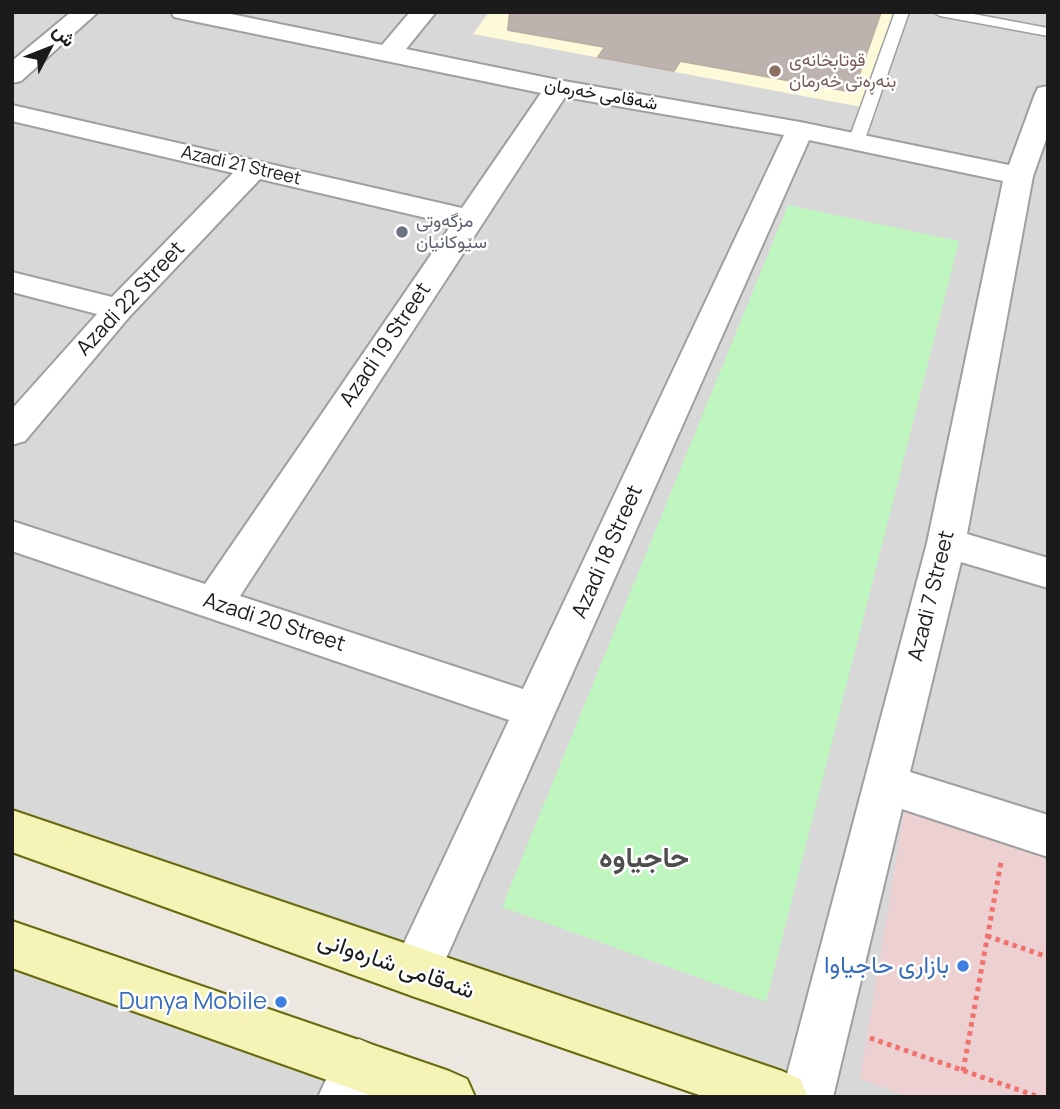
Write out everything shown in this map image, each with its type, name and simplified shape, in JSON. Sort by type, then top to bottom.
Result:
[{"type":"main road","name":"شەقامی شارەوانی","points":[[12,831],[415,973],[782,1097]]},
{"type":"main road","points":[[12,944],[351,1081],[449,1097]]},
{"type":"street","points":[[12,75],[86,12]]},
{"type":"street","name":"شەقامی خەرمان","points":[[183,12],[558,88],[800,130],[1020,176]]},
{"type":"street","points":[[388,54],[424,12]]},
{"type":"street","name":"Azadi 19 Street","points":[[214,603],[558,88]]},
{"type":"street","name":"Azadi 7 Street","points":[[807,1097],[946,543],[1020,176],[1048,94]]},
{"type":"street","name":"Azadi 21 Street","points":[[12,113],[470,219]]},
{"type":"street","name":"Azadi 18 Street","points":[[415,973],[800,130]]},
{"type":"street","name":"Azadi 22 Street","points":[[12,432],[119,309],[253,169]]},
{"type":"street","points":[[12,282],[119,309]]},
{"type":"street","name":"Azadi 20 Street","points":[[12,536],[536,710]]},
{"type":"street","points":[[946,543],[1048,573]]},
{"type":"street","points":[[885,784],[1028,830]]},
{"type":"lane","points":[[856,142],[902,12]]},
{"type":"lane","points":[[940,12],[1048,32]]},
{"type":"path","points":[[963,1071],[987,936],[1028,830]]},
{"type":"path","points":[[987,936],[1048,957]]},
{"type":"path","points":[[826,1023],[1039,1097]]},
{"type":"shaded area","points":[[12,12],[1048,12],[1048,1097],[811,1097],[12,821]]},
{"type":"shaded area","name":"قوتابخانەی بنەڕەتی خەرمان","points":[[489,12],[901,12],[867,108],[473,34]]},
{"type":"shaded area","name":"بازاری حاجیاوا","points":[[905,808],[1048,853],[1048,1097],[909,1097],[860,1079]]},
{"type":"shaded area","points":[[12,956],[402,1097],[12,1097]]},
{"type":"green space","points":[[788,205],[959,241],[766,1002],[502,907]]},
{"type":"building","name":"قوتابخانەی بنەڕەتی خەرمان","points":[[510,12],[881,12],[853,92],[680,61],[674,71],[598,57],[605,47],[508,30]]},
{"type":"place","name":"قوتابخانەی بنەڕەتی خەرمان","points":[[775,71]]},
{"type":"place","name":"مزگەوتی سێوکانیان","points":[[402,232]]},
{"type":"place","name":"بازاری حاجیاوا","points":[[963,966]]},
{"type":"place","name":"Dunya Mobile","points":[[281,1002]]},
{"type":"district","name":"حاجیاوە","points":[[644,859]]}]
